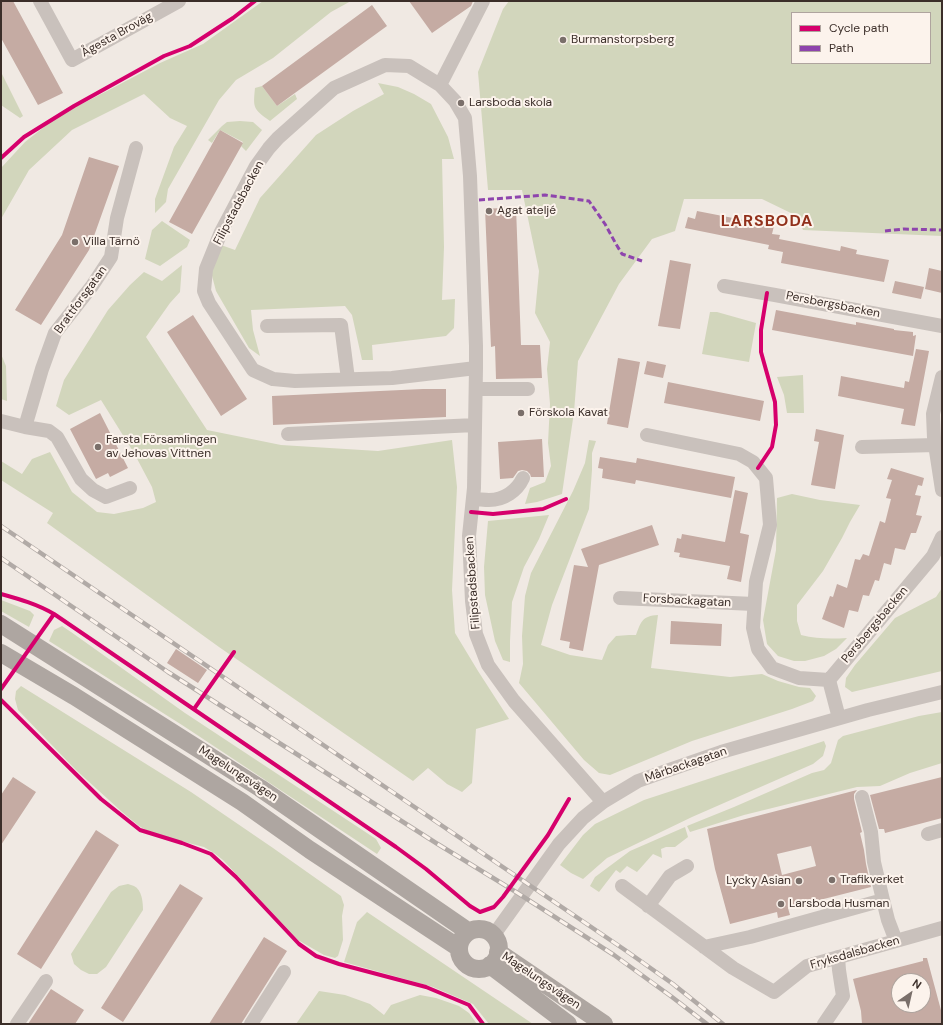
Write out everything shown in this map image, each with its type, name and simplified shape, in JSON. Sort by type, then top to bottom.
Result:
[{"type":"main road","name":"Magelungsvägen","points":[[1,624],[260,788],[469,932],[475,930],[488,932],[494,951],[568,1024]]},
{"type":"main road","name":"Magelungsvägen","points":[[1,653],[74,696],[242,802],[322,858],[459,948],[461,959],[469,967],[480,969],[485,968],[494,951]]},
{"type":"main road","points":[[459,948],[460,942],[469,932]]},
{"type":"main road","name":"Magelungsvägen","points":[[494,951],[604,1024]]},
{"type":"street","name":"Ågesta Broväg","points":[[40,1],[72,60],[179,1]]},
{"type":"street","points":[[440,85],[483,1]]},
{"type":"street","name":"Filipstadsbacken","points":[[476,368],[392,378],[295,381],[273,379],[253,370],[209,303],[204,291],[206,269],[221,232],[256,166],[269,148],[278,138],[334,88],[385,65],[409,66],[440,85],[455,101],[465,118],[470,176],[476,368],[474,488],[469,536],[472,601],[476,634],[488,665],[514,700],[603,802]]},
{"type":"street","name":"Brattforsgatan","points":[[25,427],[42,369],[55,333],[92,286],[111,258],[117,218],[136,148]]},
{"type":"street","name":"Persbergsbacken","points":[[724,286],[942,326]]},
{"type":"street","points":[[267,326],[341,325],[348,380]]},
{"type":"street","points":[[942,377],[933,414],[934,438],[942,490]]},
{"type":"street","points":[[476,389],[528,389]]},
{"type":"street","points":[[1,421],[49,431],[57,438],[81,479],[93,490],[106,497],[130,488]]},
{"type":"street","points":[[288,434],[475,425]]},
{"type":"street","points":[[647,435],[739,454],[753,462],[766,478],[770,525],[756,582],[753,628],[758,650],[772,668],[799,678],[829,680],[839,718]]},
{"type":"street","points":[[862,447],[935,446]]},
{"type":"street","points":[[473,499],[490,500],[508,496],[520,486],[523,478]]},
{"type":"street","name":"Persbergsbacken","points":[[829,680],[933,556],[942,537]]},
{"type":"street","name":"Forsbackagatan","points":[[620,598],[754,604]]},
{"type":"street","name":"Mårbackagatan","points":[[494,951],[507,917],[559,844],[583,818],[603,802],[638,781],[721,752],[868,710],[942,692]]},
{"type":"street","points":[[862,798],[871,832],[874,862],[883,900],[888,920],[896,941]]},
{"type":"street","points":[[928,834],[942,830]]},
{"type":"street","points":[[648,906],[670,876],[687,866]]},
{"type":"street","points":[[622,886],[704,947],[750,937],[883,900]]},
{"type":"street","name":"Fryksdalsbacken","points":[[704,947],[733,968],[774,992],[807,966],[942,928]]},
{"type":"street","points":[[824,1024],[843,996],[838,957]]},
{"type":"street","points":[[251,1024],[284,972]]},
{"type":"street","points":[[17,1024],[46,981]]},
{"type":"green space","points":[[263,1],[351,1],[331,12],[273,58],[236,80],[219,100],[168,189],[166,202],[155,213],[155,199],[174,147],[187,126],[170,118],[144,94],[72,130],[29,170],[1,219],[1,168],[25,142],[58,116],[160,63],[203,44]]},
{"type":"green space","points":[[509,1],[942,1],[942,236],[803,230],[797,216],[762,199],[684,199],[675,231],[652,239],[619,284],[578,361],[574,412],[562,494],[537,502],[525,504],[530,488],[545,482],[551,466],[548,443],[550,404],[547,369],[550,342],[535,313],[539,271],[522,190],[488,190],[478,72],[503,9]]},
{"type":"green space","points":[[1,72],[23,116],[20,118],[1,105]]},
{"type":"green space","points":[[378,83],[398,87],[431,104],[448,137],[454,159],[442,159],[444,247],[442,300],[455,299],[454,328],[446,336],[372,345],[373,360],[362,360],[352,315],[345,306],[251,310],[253,330],[260,356],[249,348],[216,291],[211,272],[221,245],[235,250],[260,198],[316,135],[353,111],[384,94]]},
{"type":"green space","points":[[262,86],[277,106],[295,94],[297,99],[270,121],[257,111],[254,104],[255,88]]},
{"type":"green space","points":[[227,122],[253,122],[262,130],[246,151],[241,146],[243,142],[220,130],[212,143],[208,140]]},
{"type":"green space","points":[[162,221],[190,240],[187,247],[160,266],[145,259],[152,230]]},
{"type":"green space","points":[[182,265],[180,292],[170,303],[146,337],[207,430],[281,445],[378,451],[452,440],[457,487],[452,590],[455,633],[509,719],[476,729],[472,783],[462,792],[447,784],[428,768],[413,781],[219,647],[47,523],[53,513],[1,480],[1,461],[22,474],[32,459],[50,452],[72,492],[97,512],[114,514],[143,508],[156,502],[152,487],[134,453],[101,400],[69,415],[56,406],[64,380],[108,310],[130,285],[144,272],[162,281]]},
{"type":"green space","points":[[710,312],[717,312],[756,323],[749,362],[702,354]]},
{"type":"green space","points":[[1,354],[6,366],[7,401],[1,399]]},
{"type":"green space","points":[[803,375],[804,413],[787,413],[784,395],[777,377]]},
{"type":"green space","points":[[589,440],[596,441],[592,453],[589,509],[552,605],[541,645],[570,655],[602,660],[608,645],[616,636],[636,635],[645,618],[658,615],[651,668],[730,677],[762,674],[778,681],[799,687],[810,688],[816,696],[813,701],[692,741],[610,775],[599,773],[584,760],[519,683],[523,664],[522,636],[525,596],[531,573],[573,491],[585,463]]},
{"type":"green space","points":[[792,494],[820,500],[860,505],[823,571],[797,605],[797,621],[801,635],[835,639],[847,638],[836,649],[824,656],[805,661],[794,661],[778,656],[767,644],[763,620],[776,550],[777,498]]},
{"type":"green space","points":[[549,515],[539,539],[524,567],[512,602],[510,662],[503,660],[495,641],[485,595],[484,567],[488,521]]},
{"type":"green space","points":[[942,588],[942,671],[852,692],[845,687],[846,678],[855,665],[895,618],[936,597]]},
{"type":"green space","points":[[1,600],[30,611],[34,615],[29,627],[1,611]]},
{"type":"green space","points":[[62,626],[185,713],[376,839],[381,848],[377,854],[182,725],[49,641],[54,630]]},
{"type":"green space","points":[[21,686],[191,792],[341,896],[344,905],[342,916],[343,940],[338,956],[335,958],[324,955],[298,940],[223,860],[214,853],[204,847],[153,834],[139,826],[121,811],[76,770],[18,710],[15,699],[16,691]]},
{"type":"green space","points":[[942,712],[942,763],[910,773],[880,786],[857,787],[744,815],[690,832],[687,826],[812,773],[824,770],[831,763],[838,740],[843,736],[919,716]]},
{"type":"green space","points":[[824,741],[826,746],[823,756],[813,764],[692,817],[607,858],[583,879],[560,865],[583,835],[595,824],[644,800]]},
{"type":"green space","points":[[685,827],[688,837],[675,847],[666,847],[661,849],[662,858],[653,854],[637,872],[627,866],[620,873],[616,870],[599,892],[590,886],[595,877],[630,851]]},
{"type":"green space","points":[[128,884],[139,890],[143,910],[106,967],[97,974],[89,974],[74,964],[71,954],[111,892],[119,886]]},
{"type":"green space","points":[[367,912],[533,1024],[489,1024],[473,1004],[433,987],[344,962],[357,922]]},
{"type":"green space","points":[[319,991],[345,995],[370,1004],[384,1015],[391,1005],[420,995],[436,998],[459,1006],[469,1013],[477,1024],[296,1024]]},
{"type":"building","points":[[1,1],[13,1],[63,93],[38,105],[1,38]]},
{"type":"building","points":[[409,1],[473,1],[471,6],[432,33]]},
{"type":"building","points":[[372,5],[387,26],[277,106],[262,86]]},
{"type":"building","points":[[220,130],[243,143],[192,234],[169,222]]},
{"type":"building","name":"Villa Tärnö","points":[[89,157],[119,166],[89,250],[41,325],[15,310],[62,235]]},
{"type":"building","points":[[516,207],[521,345],[540,345],[542,378],[496,379],[495,346],[491,347],[485,209]]},
{"type":"building","points":[[697,211],[774,226],[772,234],[780,235],[779,239],[840,251],[841,246],[857,250],[856,254],[889,260],[884,282],[781,263],[783,252],[768,249],[769,245],[685,228],[688,217],[695,219]]},
{"type":"building","points":[[670,260],[691,264],[680,329],[658,326]]},
{"type":"building","points":[[929,268],[942,271],[942,293],[925,289]]},
{"type":"building","points":[[895,281],[924,287],[921,299],[892,293]]},
{"type":"building","points":[[776,310],[856,325],[856,322],[894,330],[913,332],[913,336],[916,335],[913,356],[772,330]]},
{"type":"building","points":[[193,315],[247,399],[221,416],[167,332]]},
{"type":"building","points":[[916,349],[929,351],[915,426],[901,424],[904,409],[838,396],[841,376],[904,388],[905,381],[909,382]]},
{"type":"building","points":[[618,358],[640,362],[628,428],[607,424]]},
{"type":"building","points":[[647,361],[666,365],[663,378],[644,374]]},
{"type":"building","points":[[668,382],[764,401],[760,421],[664,403]]},
{"type":"building","points":[[446,389],[446,417],[273,425],[272,396]]},
{"type":"building","points":[[100,413],[128,468],[110,477],[108,473],[96,479],[70,429]]},
{"type":"building","points":[[816,429],[844,435],[835,489],[811,485],[819,442],[814,441]]},
{"type":"building","points":[[542,439],[544,477],[531,477],[527,471],[522,470],[518,471],[513,478],[500,479],[498,442]]},
{"type":"building","points":[[600,457],[636,463],[637,458],[735,477],[731,498],[636,480],[635,484],[602,478],[603,469],[598,468]]},
{"type":"building","points":[[891,468],[924,478],[922,486],[918,485],[915,495],[921,496],[916,515],[922,516],[916,533],[911,533],[905,550],[895,548],[891,565],[884,563],[879,581],[875,580],[869,596],[863,595],[858,612],[849,610],[844,628],[822,619],[830,596],[833,597],[837,584],[847,588],[855,559],[860,560],[863,554],[869,556],[880,521],[885,523],[891,499],[886,498],[892,480],[887,479]]},
{"type":"building","points":[[735,490],[748,493],[740,533],[749,535],[741,582],[727,579],[730,566],[679,557],[680,553],[674,552],[677,538],[681,539],[682,534],[725,542]]},
{"type":"building","points":[[652,525],[659,545],[599,565],[583,651],[569,648],[570,642],[560,640],[574,565],[588,567],[581,549]]},
{"type":"building","points":[[671,621],[722,624],[721,646],[670,644]]},
{"type":"building","points":[[176,649],[207,670],[198,683],[167,663]]},
{"type":"building","points":[[13,777],[36,792],[1,845],[1,795]]},
{"type":"building","points":[[942,777],[942,818],[885,833],[884,829],[879,829],[870,795]]},
{"type":"building","points":[[857,790],[854,794],[854,799],[862,832],[860,833],[871,887],[788,908],[790,915],[778,918],[777,912],[730,924],[715,869],[707,829]],"holes":[[[811,846],[816,866],[782,875],[777,854]]]},
{"type":"building","points":[[96,830],[119,845],[41,969],[17,954]]},
{"type":"building","points":[[180,884],[203,898],[123,1022],[101,1008]]},
{"type":"building","points":[[264,937],[287,951],[241,1024],[209,1024]]},
{"type":"building","points":[[923,958],[927,958],[942,1014],[942,1024],[862,1024],[861,1011],[853,979],[923,961]]},
{"type":"building","points":[[51,989],[84,1010],[75,1024],[28,1024]]},
{"type":"railway","points":[[1,526],[625,950],[673,984],[723,1024]]},
{"type":"railway","points":[[1,558],[168,672],[614,955],[707,1024]]},
{"type":"marked path","points":[[479,200],[545,195],[589,201],[605,224],[622,254],[642,261]]},
{"type":"marked path","points":[[885,231],[904,229],[942,230]]},
{"type":"cycle path","points":[[1,158],[24,137],[74,106],[164,56],[190,46],[233,18],[255,1]]},
{"type":"cycle path","points":[[758,468],[772,447],[776,425],[775,402],[761,352],[761,330],[767,293]]},
{"type":"cycle path","points":[[471,512],[493,514],[543,509],[566,499]]},
{"type":"cycle path","points":[[1,594],[48,610],[396,847],[426,869],[470,906],[480,912],[494,907],[503,897],[548,835],[569,799]]},
{"type":"cycle path","points":[[1,689],[54,614]]},
{"type":"cycle path","points":[[194,709],[234,652]]},
{"type":"cycle path","points":[[1,700],[101,799],[140,830],[211,854],[236,877],[299,944],[316,956],[339,964],[426,987],[469,1005],[483,1024]]},
{"type":"place","name":"Burmanstorpsberg","points":[[563,40]]},
{"type":"place","name":"Larsboda skola","points":[[461,103]]},
{"type":"place","name":"Agat ateljé","points":[[489,211]]},
{"type":"place","name":"Villa Tärnö","points":[[75,242]]},
{"type":"place","name":"Förskola Kavat","points":[[521,413]]},
{"type":"place","name":"Farsta Församlingen av Jehovas Vittnen","points":[[98,447]]},
{"type":"place","name":"Trafikverket","points":[[832,880]]},
{"type":"place","name":"Lycky Asian","points":[[799,881]]},
{"type":"place","name":"Larsboda Husman","points":[[781,904]]},
{"type":"district","name":"LARSBODA","points":[[767,222]]}]
